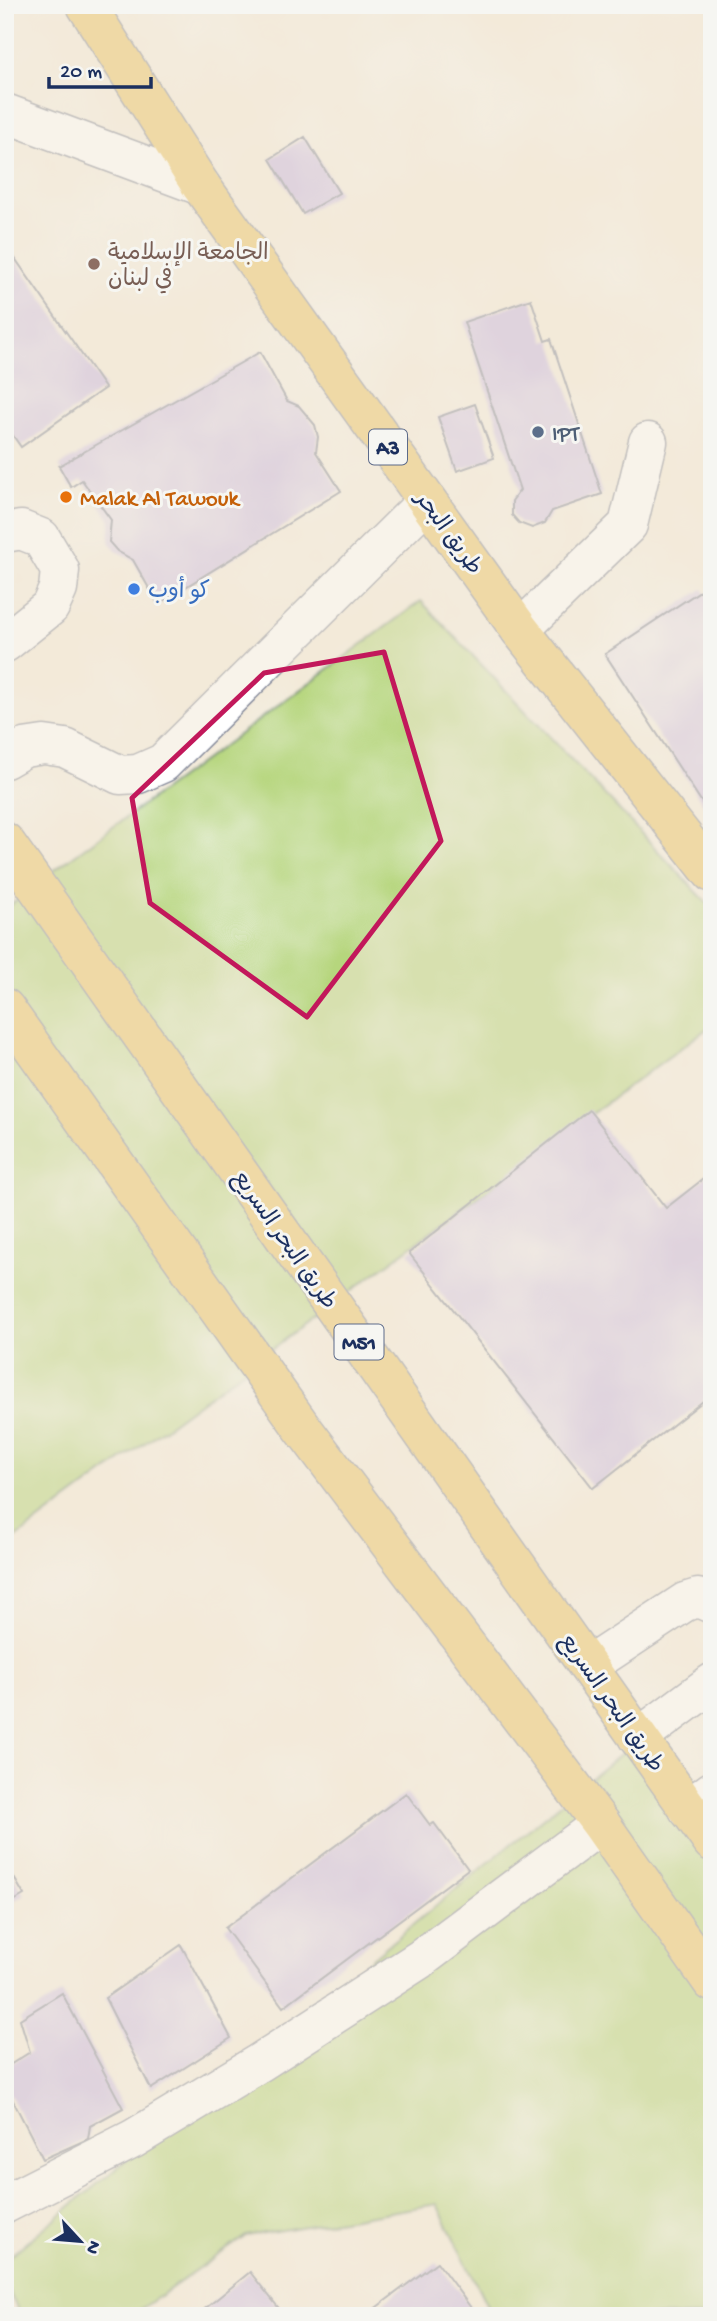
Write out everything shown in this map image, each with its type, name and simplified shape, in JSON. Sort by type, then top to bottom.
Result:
[{"type":"highway","name":"طريق البحر","points":[[86,5],[201,186],[520,630],[710,868]]},
{"type":"highway","name":"طريق البحر السريع","points":[[5,842],[638,1738],[700,1800],[712,1842]]},
{"type":"highway","points":[[5,1008],[301,1426],[601,1824],[712,1982]]},
{"type":"street","points":[[5,113],[201,186]]},
{"type":"street","points":[[520,630],[628,525],[648,442]]},
{"type":"street","points":[[5,759],[24,748],[44,745],[65,748],[120,775],[138,774],[163,763],[427,501]]},
{"type":"street","points":[[5,533],[21,530],[41,538],[60,570],[58,589],[50,607],[5,642]]},
{"type":"street","points":[[588,1666],[685,1602],[698,1598],[712,1604]]},
{"type":"street","points":[[638,1738],[712,1683]]},
{"type":"street","points":[[5,2204],[134,2139],[258,2063],[422,1958],[601,1824]]},
{"type":"highlighted area","points":[[384,652],[441,841],[307,1017],[150,903],[132,798],[264,673]]},
{"type":"green space","points":[[421,601],[712,908],[712,1025],[5,1546],[5,910],[38,882]]},
{"type":"green space","points":[[634,1743],[712,1846],[712,2316],[492,2316],[437,2204],[246,2236],[131,2316],[21,2316],[5,2284],[5,2260]]},
{"type":"building","points":[[305,137],[339,193],[303,214],[270,159]]},
{"type":"building","points":[[5,244],[105,388],[21,447],[5,424]]},
{"type":"building","points":[[531,299],[545,341],[551,339],[602,494],[552,511],[545,523],[532,528],[519,523],[512,515],[512,501],[520,490],[464,322]]},
{"type":"building","points":[[260,352],[287,401],[299,406],[315,425],[318,437],[316,452],[341,491],[158,604],[133,560],[117,551],[109,542],[111,520],[82,480],[71,487],[59,466]]},
{"type":"building","points":[[475,404],[494,458],[457,471],[438,417]]},
{"type":"building","points":[[703,589],[712,603],[712,797],[703,804],[605,654]]},
{"type":"building","points":[[589,1110],[666,1208],[712,1172],[712,1394],[593,1488],[409,1253]]},
{"type":"building","points":[[406,1793],[430,1825],[434,1823],[468,1869],[283,2007],[225,1928]]},
{"type":"building","points":[[5,1862],[24,1895],[5,1906]]},
{"type":"building","points":[[181,1945],[231,2038],[151,2089],[105,1998]]},
{"type":"building","points":[[62,1993],[123,2108],[90,2126],[88,2139],[43,2159],[5,2085],[5,2068],[30,2052],[20,2019]]},
{"type":"building","points":[[437,2262],[477,2316],[365,2316]]},
{"type":"building","points":[[250,2272],[281,2311],[276,2316],[196,2316]]},
{"type":"place","name":"الجامعة الإسلامية في لبنان","points":[[94,264]]},
{"type":"place","name":"IPT","points":[[538,432]]},
{"type":"place","name":"Malak Al Tawouk","points":[[66,497]]},
{"type":"place","name":"كو أوب","points":[[134,589]]}]
